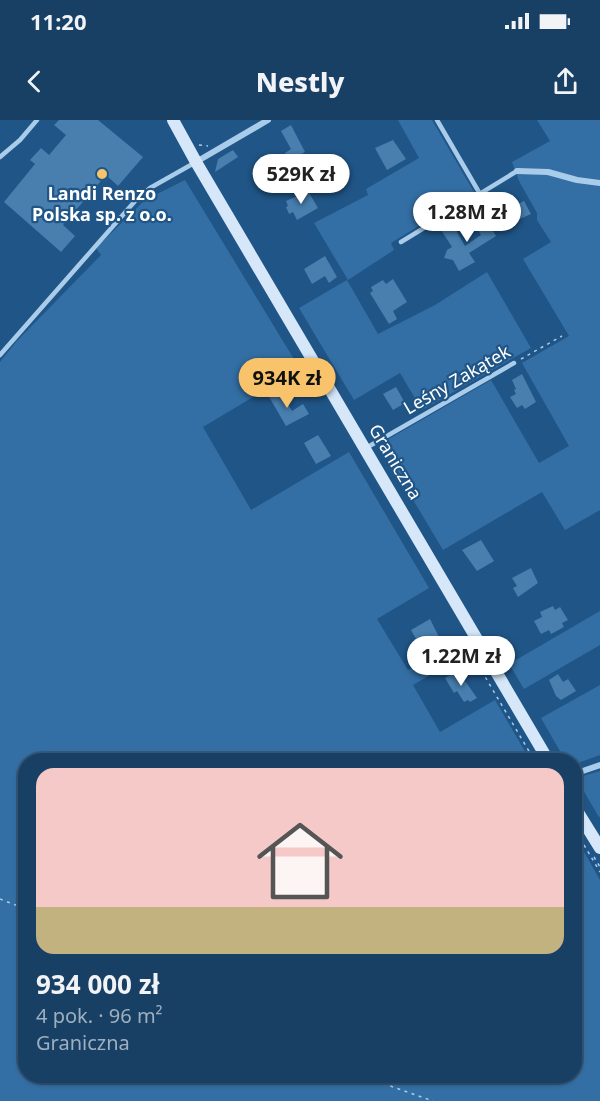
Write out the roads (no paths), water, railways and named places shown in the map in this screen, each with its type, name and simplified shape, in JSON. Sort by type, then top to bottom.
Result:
[{"type":"street","name":"Graniczna","points":[[173,120],[544,753]]},
{"type":"street","points":[[196,162],[268,120]]},
{"type":"street","points":[[517,171],[548,172],[600,183]]},
{"type":"street","points":[[582,771],[600,765]]},
{"type":"street","points":[[582,819],[600,848]]},
{"type":"lane","points":[[0,157],[20,140],[37,120]]},
{"type":"lane","points":[[437,120],[480,194]]},
{"type":"lane","points":[[0,355],[136,200],[150,188],[196,162]]},
{"type":"lane","points":[[401,242],[517,171]]},
{"type":"lane","name":"Leśny Zakątek","points":[[366,448],[514,363]]},
{"type":"place","name":"Landi Renzo Polska sp. z o.o.","points":[[102,174]]}]
